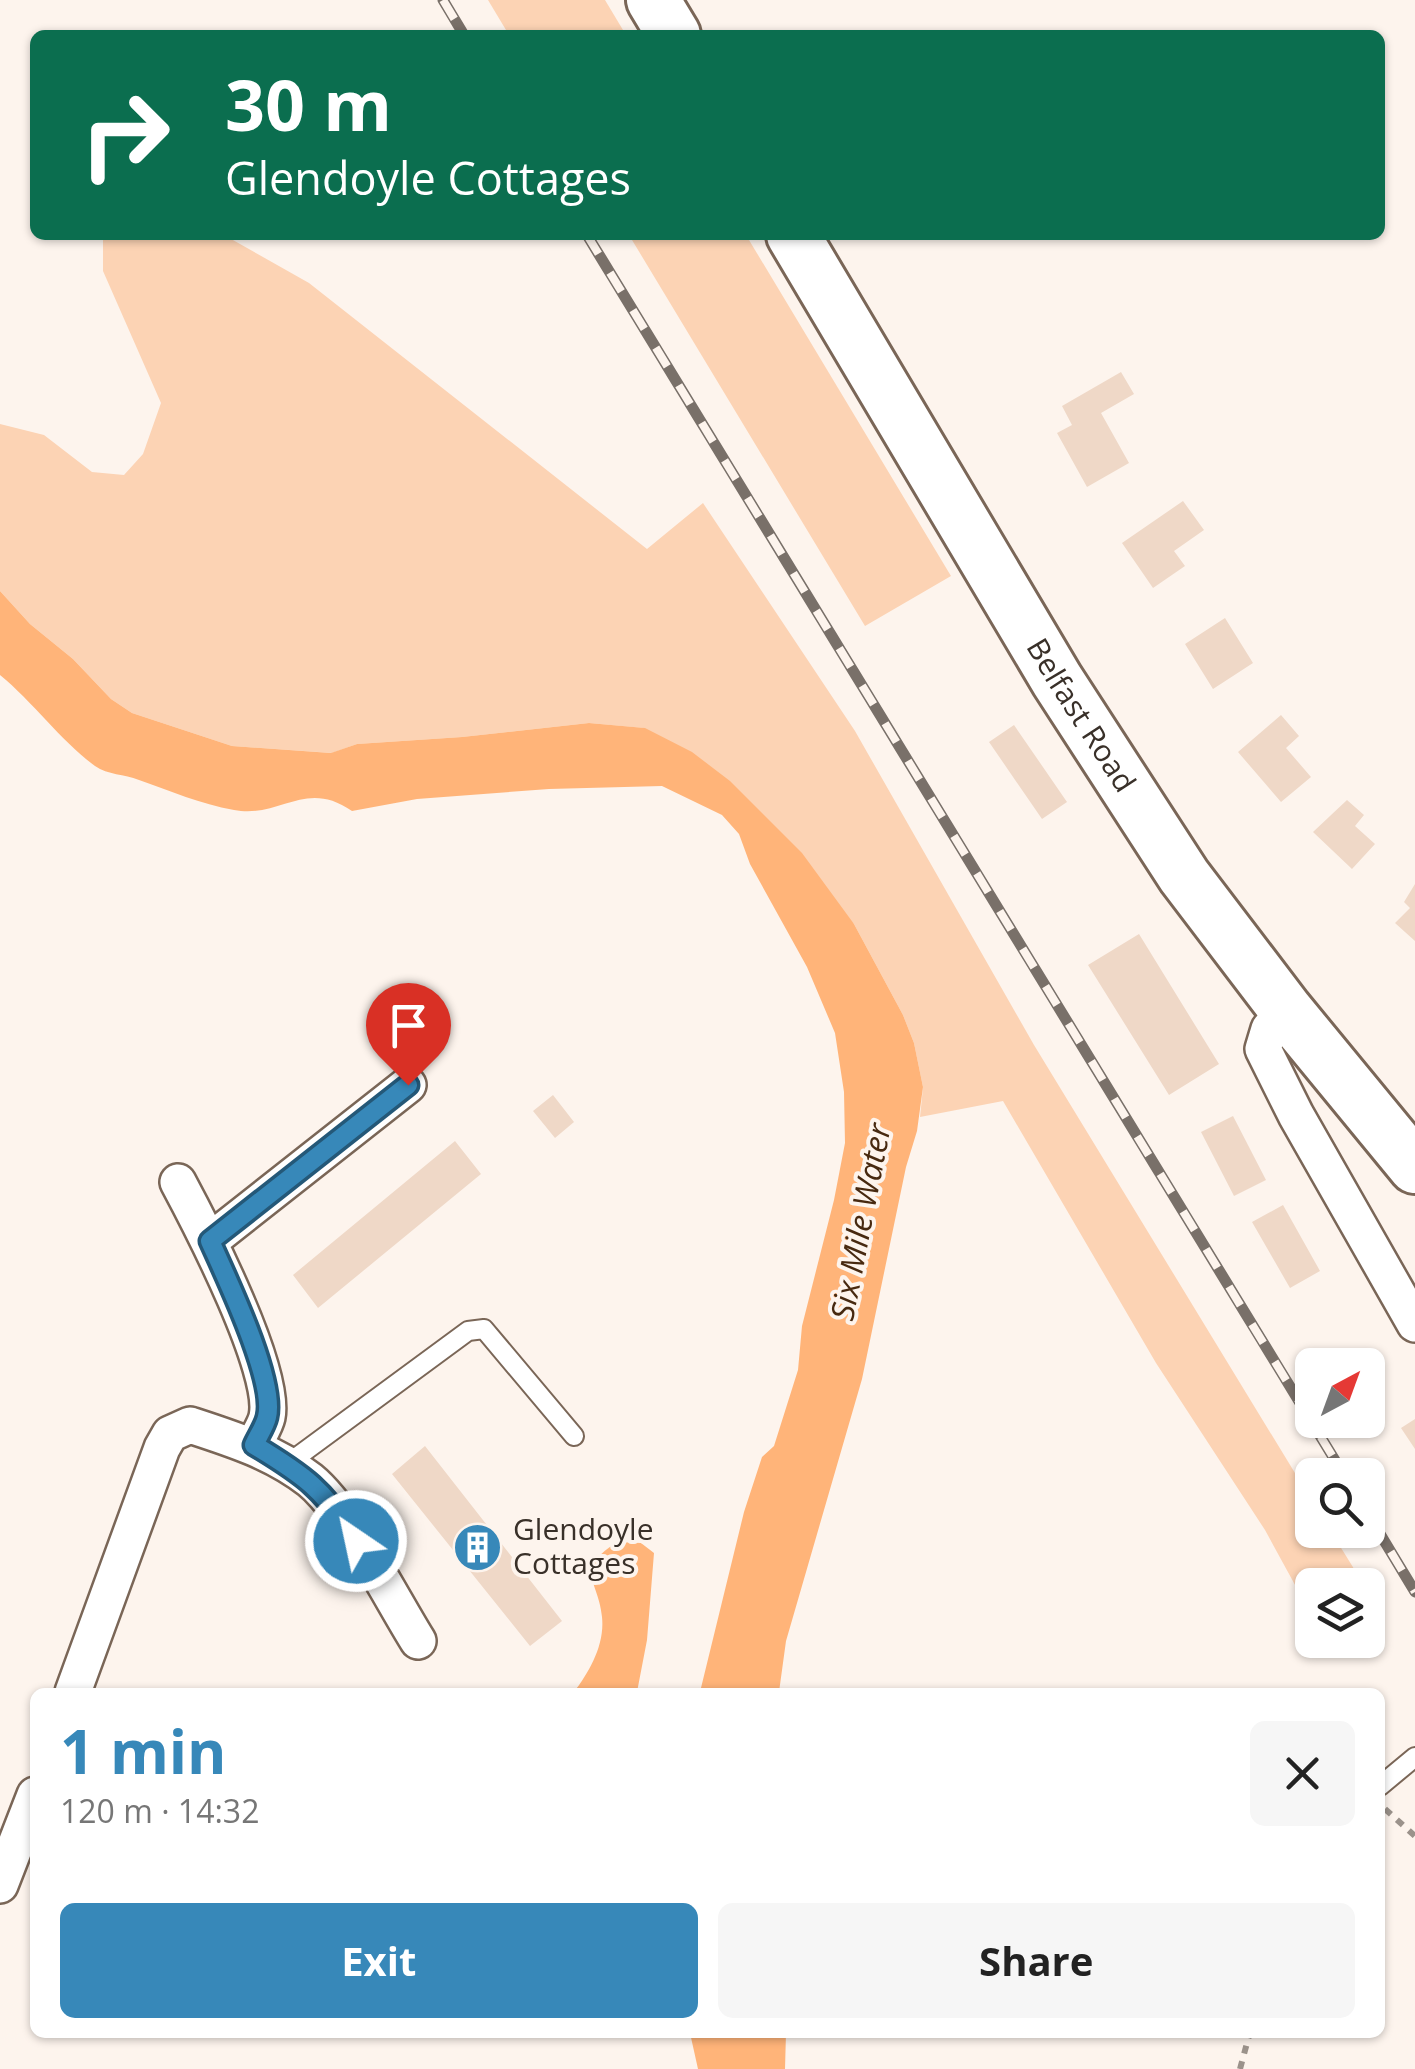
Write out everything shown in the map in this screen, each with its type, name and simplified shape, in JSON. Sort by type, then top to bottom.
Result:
[{"type":"main road","points":[[653,0],[671,30]]},
{"type":"main road","name":"Belfast Road","points":[[796,240],[1113,768],[1184,876],[1286,1010],[1415,1167]]},
{"type":"street","points":[[1286,1010],[1269,1028],[1263,1048],[1296,1115],[1415,1324]]},
{"type":"street","points":[[210,1241],[408,1085]]},
{"type":"street","points":[[178,1182],[210,1241],[254,1348],[267,1399],[267,1417],[254,1445]]},
{"type":"street","points":[[74,1688],[162,1448],[170,1434],[190,1425],[254,1445],[312,1481],[336,1508],[418,1641]]},
{"type":"street","points":[[0,1885],[30,1808]]},
{"type":"lane","points":[[286,1465],[468,1332],[484,1329],[574,1436]]},
{"type":"lane","points":[[1385,1782],[1415,1757]]},
{"type":"path","points":[[1385,1809],[1415,1836]]},
{"type":"path","points":[[1240,2069],[1248,2038]]},
{"type":"shaded area","points":[[488,0],[605,0],[623,30],[506,30]]},
{"type":"shaded area","points":[[103,240],[233,240],[309,283],[647,549],[703,503],[855,731],[1034,1045],[1295,1473],[1295,1548],[1341,1548],[1353,1568],[1295,1568],[1295,1585],[1265,1530],[1156,1363],[1003,1101],[920,1117],[923,1087],[914,1043],[854,924],[644,728],[589,723],[357,744],[332,753],[232,746],[132,713],[111,699],[73,659],[30,624],[0,591],[0,424],[44,435],[92,472],[124,475],[143,454],[161,403],[103,271]]},
{"type":"shaded area","points":[[632,240],[749,240],[951,576],[865,626]]},
{"type":"water","name":"Six Mile Water","points":[[0,591],[111,699],[132,713],[232,746],[331,753],[357,744],[589,723],[645,728],[692,752],[730,781],[802,853],[854,924],[903,1015],[914,1043],[923,1087],[917,1131],[862,1379],[786,1641],[780,1688],[701,1688],[744,1512],[762,1457],[774,1446],[798,1370],[802,1326],[845,1143],[844,1092],[835,1033],[807,967],[750,864],[739,834],[722,815],[662,786],[417,799],[352,811],[320,798],[265,809],[234,810],[95,766],[0,675]]},
{"type":"water","points":[[617,1542],[641,1543],[654,1553],[647,1640],[638,1688],[577,1688],[601,1638],[600,1604],[591,1576],[596,1560]]},
{"type":"water","points":[[691,2038],[786,2038],[785,2069],[698,2069]]},
{"type":"building","points":[[1121,372],[1134,394],[1101,413],[1129,463],[1087,487],[1057,433],[1072,425],[1062,406]]},
{"type":"building","points":[[1183,501],[1204,530],[1174,551],[1185,566],[1153,588],[1122,543]]},
{"type":"building","points":[[1225,618],[1253,663],[1213,689],[1185,644]]},
{"type":"building","points":[[1281,715],[1299,736],[1286,748],[1311,777],[1281,802],[1238,752]]},
{"type":"building","points":[[1014,725],[1067,802],[1042,819],[989,742]]},
{"type":"building","points":[[1347,800],[1364,815],[1355,826],[1375,844],[1352,869],[1313,832]]},
{"type":"building","points":[[1415,884],[1415,941],[1395,923],[1410,908],[1404,902]]},
{"type":"building","points":[[1139,934],[1219,1064],[1169,1095],[1088,965]]},
{"type":"building","points":[[553,1095],[574,1122],[555,1138],[533,1111]]},
{"type":"building","points":[[1233,1116],[1266,1180],[1234,1196],[1201,1132]]},
{"type":"building","points":[[455,1141],[481,1174],[318,1308],[293,1275]]},
{"type":"building","points":[[1283,1205],[1320,1271],[1290,1288],[1252,1222]]},
{"type":"building","points":[[1415,1419],[1415,1449],[1401,1428]]},
{"type":"building","name":"Glendoyle Cottages","points":[[425,1446],[562,1621],[530,1646],[392,1474]]},
{"type":"railway","points":[[443,0],[461,30]]},
{"type":"railway","points":[[590,240],[1334,1458]]},
{"type":"railway","points":[[1385,1542],[1415,1592]]},
{"type":"place","name":"Glendoyle Cottages","points":[[478,1547]]},
{"type":"route","points":[[356,1541],[336,1508],[312,1481],[254,1445],[267,1417],[267,1399],[254,1348],[210,1241],[408,1085]]}]
